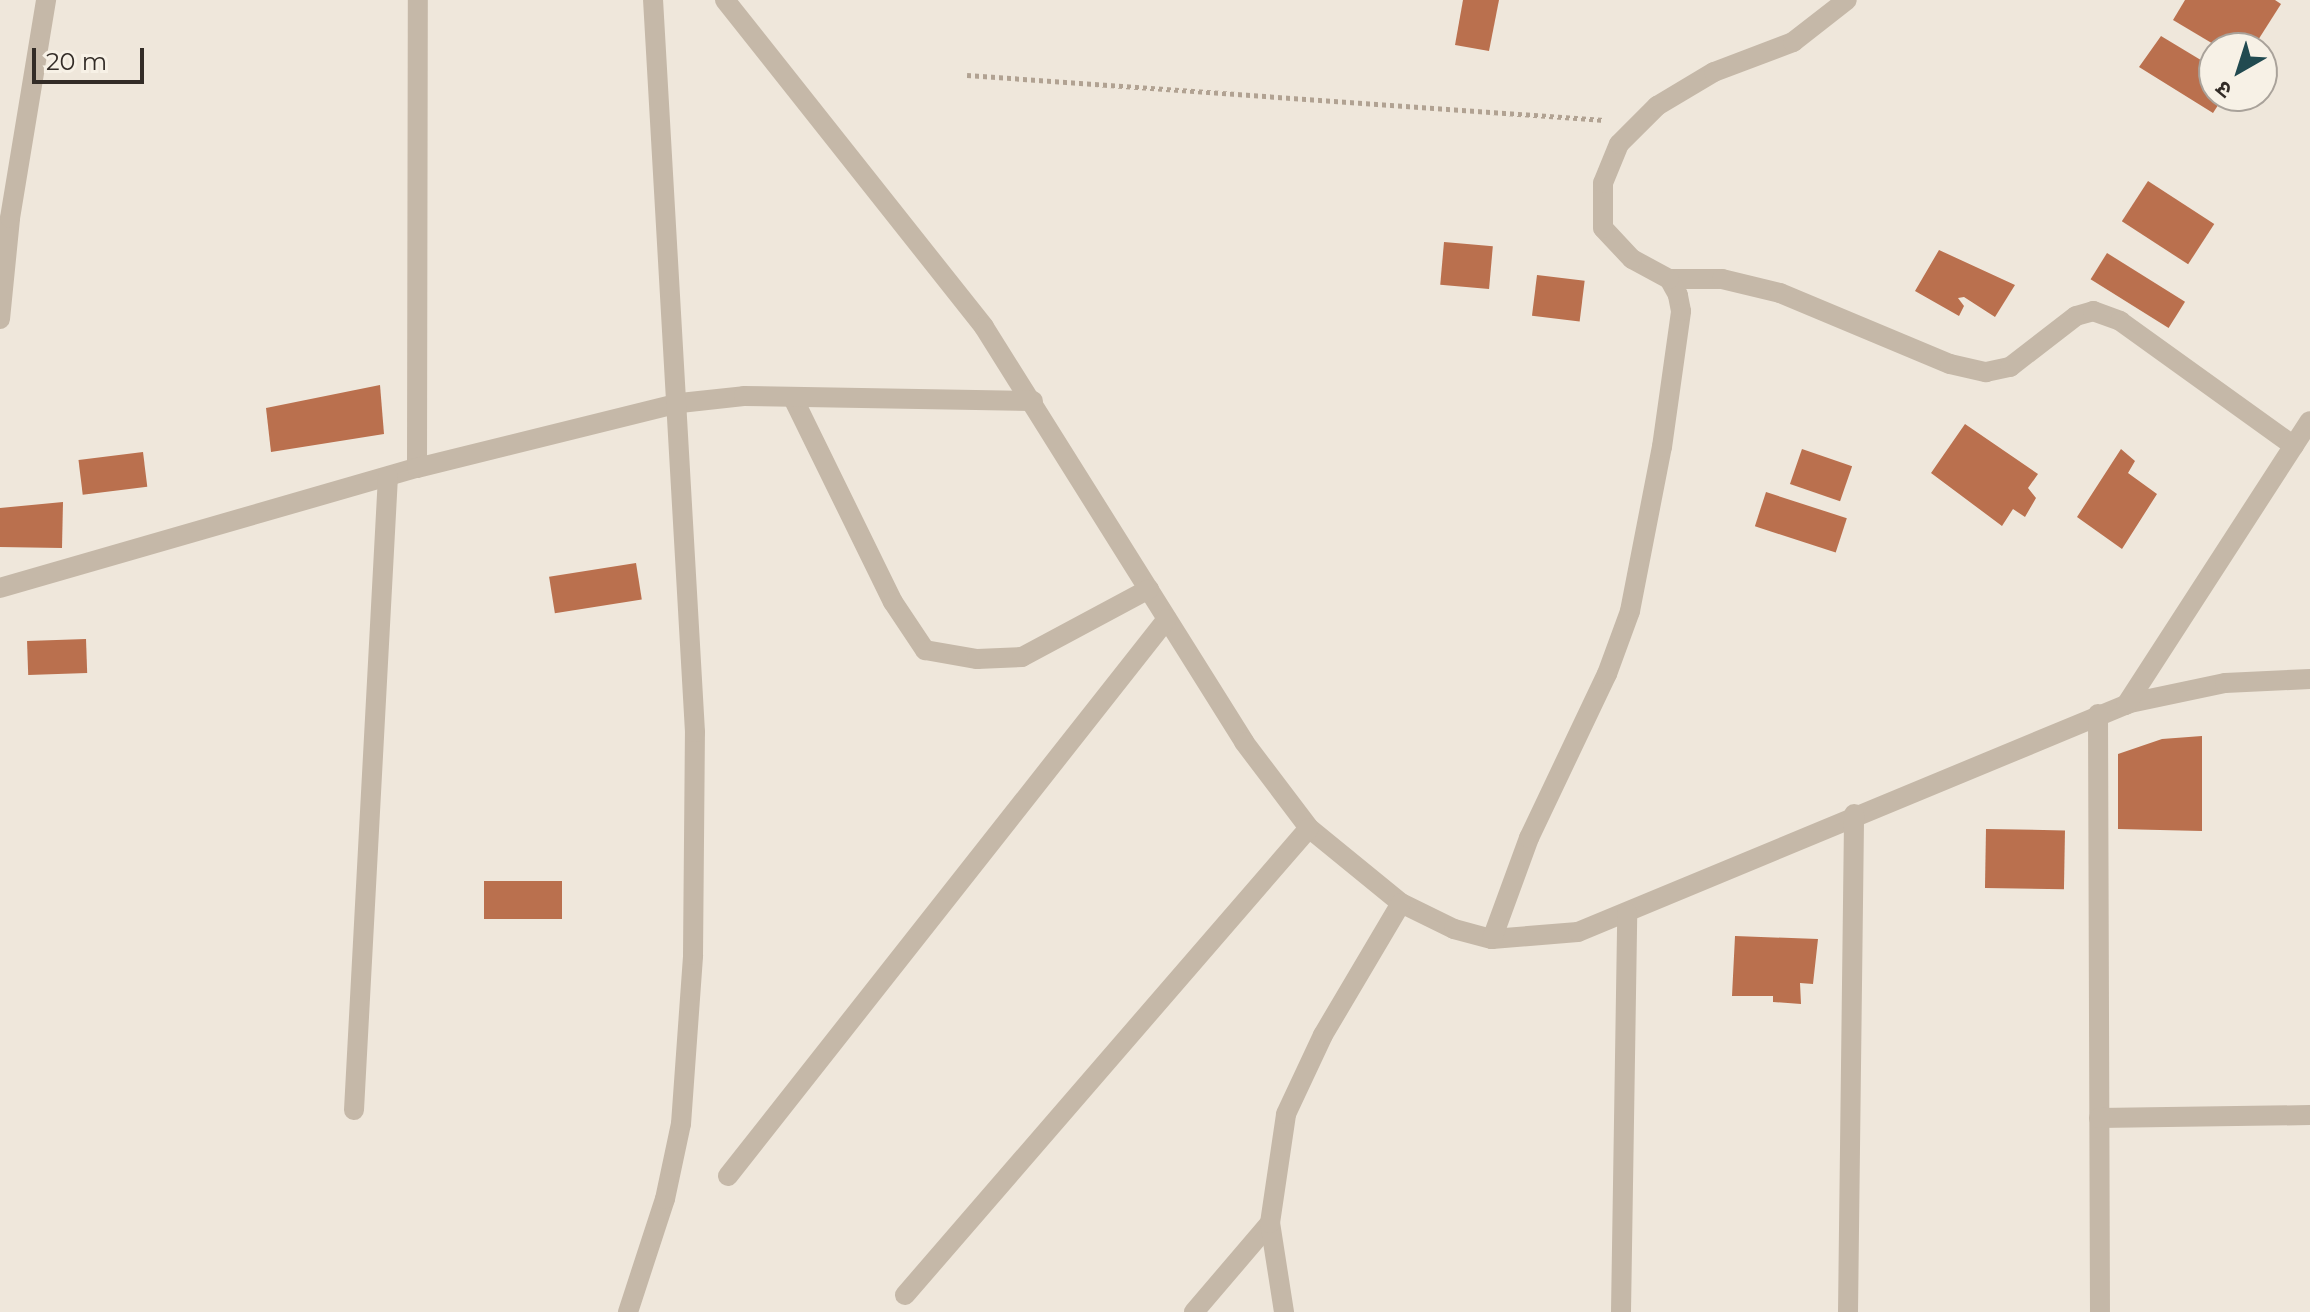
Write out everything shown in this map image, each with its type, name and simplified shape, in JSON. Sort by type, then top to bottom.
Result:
[{"type":"street","points":[[0,319],[10,218],[46,0]]},
{"type":"street","points":[[417,468],[418,0]]},
{"type":"street","points":[[628,1312],[665,1199],[681,1124],[693,955],[695,732],[680,403],[653,0]]},
{"type":"street","points":[[725,0],[922,243],[1033,401],[1244,742],[1309,828],[1401,903],[1454,929],[1492,939],[1578,932],[2098,714],[2225,683],[2310,679]]},
{"type":"street","points":[[1847,0],[1793,42],[1714,72],[1657,106],[1619,144],[1603,183],[1603,228],[1632,259],[1669,279],[1722,279],[1780,293],[1950,364],[1986,372],[2010,367],[2076,316],[2093,311],[2120,321],[2294,446]]},
{"type":"street","points":[[1492,939],[1529,838],[1607,674],[1630,611],[1648,534],[1681,311],[1669,279]]},
{"type":"street","points":[[793,398],[893,602],[925,650],[977,659],[1022,657],[1149,589]]},
{"type":"street","points":[[0,588],[417,468],[680,403],[793,398],[1033,401]]},
{"type":"street","points":[[2126,705],[2310,421]]},
{"type":"street","points":[[354,1110],[388,477]]},
{"type":"street","points":[[728,1176],[1167,619]]},
{"type":"street","points":[[2098,714],[2100,1312]]},
{"type":"street","points":[[1848,1312],[1854,814]]},
{"type":"street","points":[[905,1295],[1309,828]]},
{"type":"street","points":[[1284,1312],[1270,1223],[1286,1114],[1323,1035],[1401,903]]},
{"type":"street","points":[[1621,1312],[1627,913]]},
{"type":"street","points":[[2099,1118],[2310,1115]]},
{"type":"street","points":[[1194,1312],[1270,1223]]},
{"type":"path","points":[[967,75],[1641,123]]},
{"type":"building","points":[[1463,0],[1499,0],[1489,51],[1455,45]]},
{"type":"building","points":[[2185,0],[2275,0],[2281,4],[2263,32],[2198,32],[2198,35],[2173,20]]},
{"type":"building","points":[[2161,36],[2198,58],[2198,104],[2139,67]]},
{"type":"building","points":[[2148,181],[2214,224],[2188,264],[2122,221]]},
{"type":"building","points":[[1444,242],[1493,246],[1489,289],[1440,285]]},
{"type":"building","points":[[1939,250],[2015,285],[1995,317],[1964,297],[1958,298],[1964,306],[1959,316],[1915,291]]},
{"type":"building","points":[[2107,253],[2185,302],[2169,328],[2091,279]]},
{"type":"building","points":[[1537,275],[1585,281],[1580,322],[1532,316]]},
{"type":"building","points":[[380,385],[384,434],[271,452],[266,408]]},
{"type":"building","points":[[1965,424],[2038,474],[2028,488],[2036,498],[2025,517],[2013,509],[2002,526],[1931,473]]},
{"type":"building","points":[[1802,449],[1852,466],[1840,501],[1790,484]]},
{"type":"building","points":[[2121,449],[2135,461],[2128,473],[2157,494],[2122,549],[2077,517]]},
{"type":"building","points":[[143,452],[147,487],[83,495],[78,460]]},
{"type":"building","points":[[1766,492],[1847,518],[1836,553],[1755,526]]},
{"type":"building","points":[[63,502],[62,548],[0,547],[0,508]]},
{"type":"building","points":[[636,563],[642,600],[555,613],[549,577]]},
{"type":"building","points":[[86,639],[87,673],[28,675],[27,641]]},
{"type":"building","points":[[2202,736],[2202,831],[2118,829],[2118,754],[2162,739]]},
{"type":"building","points":[[1986,829],[2065,830],[2064,889],[1985,888]]},
{"type":"building","points":[[484,881],[562,881],[562,919],[484,919]]},
{"type":"building","points":[[1735,936],[1818,939],[1813,984],[1800,983],[1801,1004],[1773,1002],[1773,996],[1732,996]]}]
